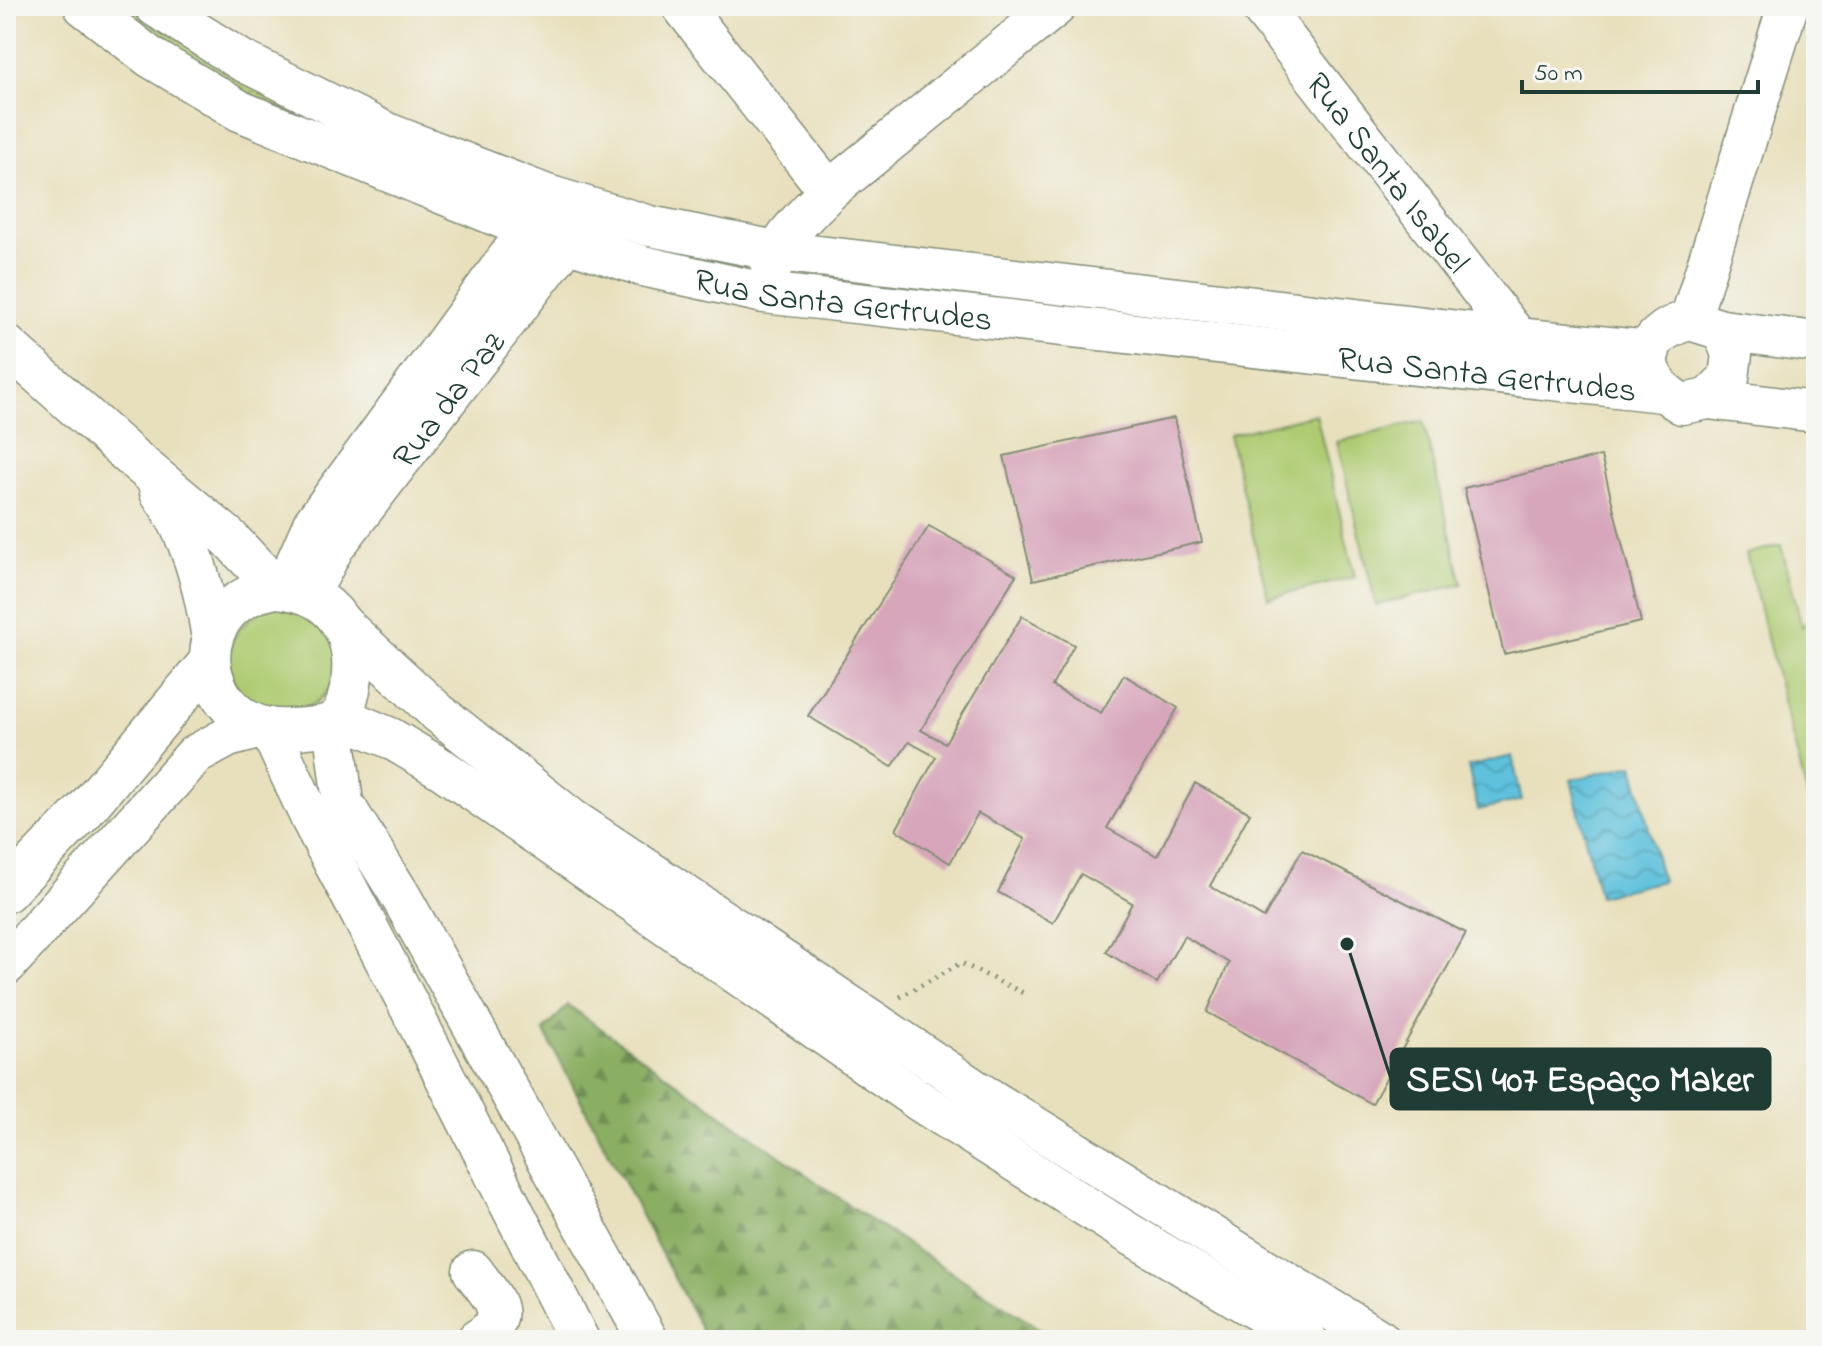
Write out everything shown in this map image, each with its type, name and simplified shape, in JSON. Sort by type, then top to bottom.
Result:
[{"type":"street","name":"Rua Santa Gertrudes","points":[[84,6],[150,57],[240,111],[547,222]]},
{"type":"street","name":"Rua Santa Gertrudes","points":[[155,6],[241,60],[387,133],[547,222],[643,266],[764,293],[1662,392]]},
{"type":"street","points":[[682,6],[829,191]]},
{"type":"street","points":[[764,293],[776,251],[799,220],[829,191],[1056,6]]},
{"type":"street","name":"Rua Santa Isabel","points":[[1260,6],[1518,338]]},
{"type":"street","points":[[1706,325],[1788,6]]},
{"type":"street","name":"Rua Santa Gertrudes","points":[[594,209],[650,226],[776,251],[1650,351]]},
{"type":"street","name":"Rua da Paz","points":[[290,590],[334,547],[547,222],[594,209]]},
{"type":"street","points":[[1816,342],[1706,325],[1670,325],[1657,335],[1650,351],[1648,370],[1662,392],[1682,404],[1708,399],[1816,412]]},
{"type":"street","points":[[1706,325],[1732,354],[1729,378],[1708,399]]},
{"type":"street","points":[[6,345],[135,460],[290,590],[329,606],[343,625],[436,711],[570,818],[977,1091],[1380,1340]]},
{"type":"street","points":[[135,460],[165,500],[188,543],[205,590],[214,684],[226,704],[243,719],[267,728],[579,1340]]},
{"type":"street","points":[[6,892],[85,810],[211,650],[222,619],[236,603],[255,592],[290,590]]},
{"type":"street","points":[[343,625],[351,647],[349,693],[337,720],[343,803],[400,895],[648,1340]]},
{"type":"street","points":[[6,965],[195,755],[228,737],[267,728],[314,727],[337,720],[390,738],[442,769],[921,1102],[1125,1231],[1307,1340]]},
{"type":"street","points":[[473,1271],[498,1306],[499,1318],[489,1333],[477,1340]]},
{"type":"path","points":[[897,999],[961,963],[1025,994]]},
{"type":"green space","points":[[102,6],[128,6],[192,48],[383,147],[280,110],[216,77]]},
{"type":"green space","points":[[1316,414],[1355,577],[1268,598],[1229,435]]},
{"type":"green space","points":[[1423,421],[1462,584],[1376,605],[1337,442]]},
{"type":"green space","points":[[1781,545],[1802,627],[1816,609],[1816,830],[1746,554]]},
{"type":"green space","points":[[275,605],[296,606],[330,631],[336,658],[335,678],[328,690],[315,703],[293,714],[270,713],[251,702],[236,685],[229,664],[232,642],[246,621]]},
{"type":"green space","points":[[568,1005],[870,1220],[1057,1340],[707,1340],[544,1031]]},
{"type":"water","points":[[1512,756],[1522,800],[1478,810],[1468,767]]},
{"type":"water","points":[[1633,765],[1662,881],[1599,896],[1571,780]]},
{"type":"building","points":[[1174,418],[1202,542],[1033,580],[1004,456]]},
{"type":"building","points":[[1601,456],[1641,622],[1504,654],[1464,488]]},
{"type":"building","points":[[929,526],[1016,575],[921,730],[945,743],[1022,616],[1074,645],[1052,686],[1101,713],[1124,675],[1178,708],[1107,828],[1157,856],[1195,783],[1250,813],[1210,886],[1264,918],[1302,850],[1466,933],[1372,1104],[1207,1012],[1229,963],[1184,936],[1157,983],[1106,952],[1132,903],[1081,874],[1053,923],[998,892],[1025,839],[978,813],[950,863],[896,830],[936,757],[909,742],[892,767],[808,716]]},
{"type":"place","name":"SESI 407 Espaço Maker","points":[[1347,944]]}]
